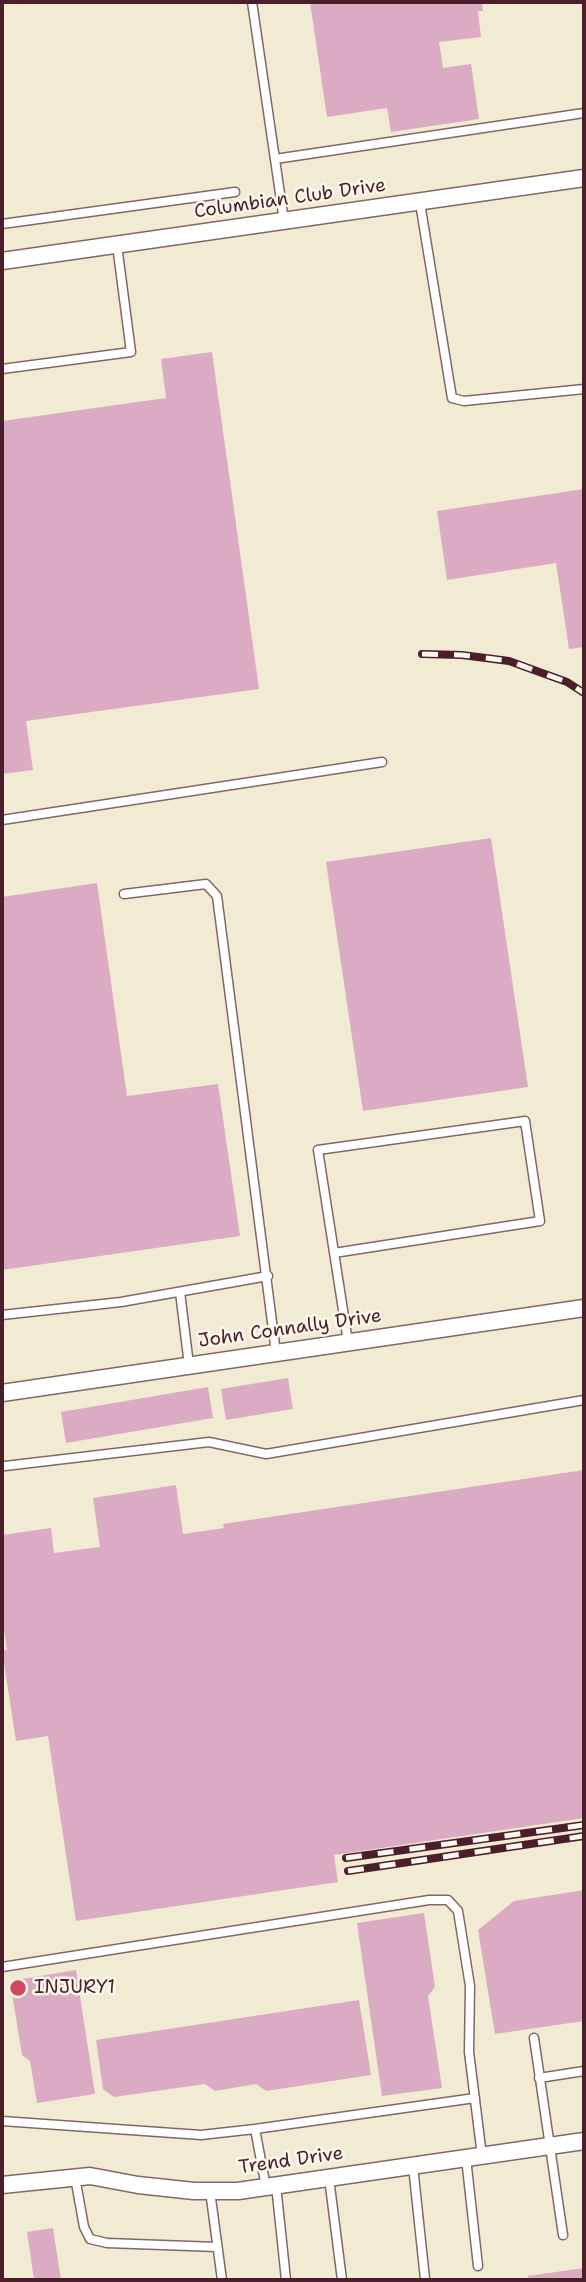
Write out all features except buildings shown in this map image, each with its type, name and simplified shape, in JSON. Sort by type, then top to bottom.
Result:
[{"type":"street","name":"Columbian Club Drive","points":[[2,261],[584,178]]},
{"type":"street","name":"John Connally Drive","points":[[2,1392],[584,1308]]},
{"type":"street","name":"Trend Drive","points":[[2,2185],[90,2176],[138,2185],[238,2191],[584,2141]]},
{"type":"lane","points":[[252,2],[284,221]]},
{"type":"lane","points":[[275,159],[584,113]]},
{"type":"lane","points":[[2,223],[235,192]]},
{"type":"lane","points":[[420,202],[452,398],[464,401],[584,389]]},
{"type":"lane","points":[[2,369],[131,352],[117,245]]},
{"type":"lane","points":[[2,820],[383,762]]},
{"type":"lane","points":[[124,894],[206,884],[217,896],[276,1353]]},
{"type":"lane","points":[[334,1254],[540,1221],[525,1121],[318,1150],[334,1254],[348,1342]]},
{"type":"lane","points":[[2,1315],[121,1302],[268,1276]]},
{"type":"lane","points":[[180,1292],[189,1365]]},
{"type":"lane","points":[[5,1466],[209,1442],[266,1454],[584,1400]]},
{"type":"lane","points":[[2,1967],[429,1900],[448,1900],[457,1911],[470,1986],[469,2052],[482,2156]]},
{"type":"lane","points":[[534,2038],[563,2235]]},
{"type":"lane","points":[[539,2078],[584,2071]]},
{"type":"lane","points":[[2,2121],[201,2135],[475,2098]]},
{"type":"lane","points":[[255,2129],[271,2186],[286,2280]]},
{"type":"lane","points":[[466,2158],[478,2266]]},
{"type":"lane","points":[[413,2166],[425,2279]]},
{"type":"lane","points":[[75,2177],[84,2227],[90,2239],[107,2244],[217,2247]]},
{"type":"lane","points":[[329,2178],[342,2280]]},
{"type":"lane","points":[[209,2191],[222,2280]]},
{"type":"railway","points":[[422,654],[462,655],[509,661],[567,682],[584,693]]},
{"type":"railway","points":[[346,1858],[584,1825]]},
{"type":"railway","points":[[348,1871],[584,1836]]},
{"type":"place","name":"INJURY1","points":[[18,1988]]}]
